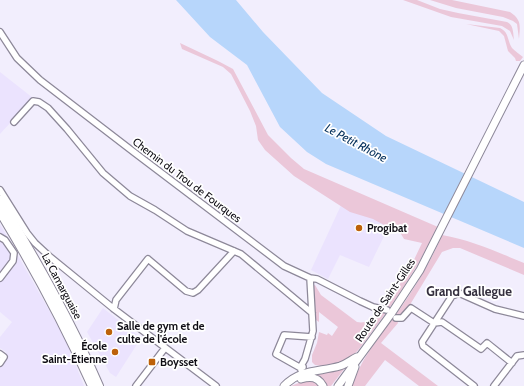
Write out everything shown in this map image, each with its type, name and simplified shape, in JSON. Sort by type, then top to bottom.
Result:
[{"type":"highway","name":"La Camarguaise","points":[[0,200],[51,287],[99,386]]},
{"type":"highway","name":"La Camarguaise","points":[[0,212],[45,289],[68,333],[92,386]]},
{"type":"main road","name":"Route de Saint-Gilles","points":[[338,386],[413,281],[524,64]]},
{"type":"main road","points":[[285,386],[296,380],[305,369],[342,366],[362,353]]},
{"type":"main road","points":[[348,386],[362,353]]},
{"type":"main road","points":[[305,369],[317,378],[323,386]]},
{"type":"street","name":"Chemin du Trou de Fourques","points":[[0,32],[17,58],[40,80],[284,266],[310,278],[317,279],[360,302],[387,310]]},
{"type":"street","points":[[14,122],[33,101],[39,102],[48,108],[67,129],[103,173],[130,196],[187,231],[241,254],[312,313]]},
{"type":"street","points":[[0,190],[17,218],[35,243],[114,309],[216,386]]},
{"type":"street","points":[[0,237],[5,240],[14,253],[13,261],[0,278]]},
{"type":"street","points":[[114,309],[116,300],[148,259],[186,291],[193,293],[198,290],[234,251]]},
{"type":"street","points":[[310,278],[312,336],[305,369],[276,354],[284,335],[312,336]]},
{"type":"street","points":[[474,386],[425,349],[422,342],[452,296],[459,293],[495,310],[524,316]]},
{"type":"street","points":[[396,318],[402,318],[411,308],[434,323],[442,322],[480,349],[487,343],[512,362]]},
{"type":"street","points":[[136,386],[165,348]]},
{"type":"street","points":[[0,354],[4,357],[0,363]]},
{"type":"street","points":[[494,386],[517,356],[524,355]]},
{"type":"shaded area","points":[[403,0],[417,0],[440,9],[507,22],[512,27],[514,40],[510,31],[502,26],[451,17]]},
{"type":"shaded area","points":[[430,0],[452,0],[510,12],[517,18],[520,27],[519,39],[517,24],[513,21],[503,17],[456,8]]},
{"type":"shaded area","points":[[466,24],[500,28],[505,32],[512,48],[523,57],[520,61],[516,61],[508,51],[504,36],[499,31]]},
{"type":"shaded area","points":[[180,43],[233,69],[268,135],[304,169],[438,227],[407,282],[390,307],[363,344],[351,357],[343,362],[331,366],[323,366],[315,365],[312,362],[312,355],[317,343],[319,332],[327,335],[328,333],[332,336],[338,327],[319,312],[319,322],[316,320],[312,286],[315,285],[321,295],[357,322],[366,322],[388,309],[387,305],[411,266],[422,243],[404,239],[401,234],[373,219],[350,212],[294,176],[265,150],[258,140],[256,126],[250,111],[231,74],[223,67],[182,49]]},
{"type":"shaded area","points":[[0,72],[33,98],[0,134]]},
{"type":"shaded area","points":[[343,201],[389,226],[369,267],[340,255],[328,279],[311,270]]},
{"type":"shaded area","points":[[0,224],[66,340],[84,386],[0,386],[0,362],[6,352],[0,348],[0,337],[12,322],[0,312]]},
{"type":"shaded area","points":[[442,235],[474,243],[524,263],[524,275],[460,248],[453,248],[442,252],[408,308],[397,320],[398,323],[381,343],[438,386],[419,386],[385,360],[365,386],[352,386],[362,363],[421,276]]},
{"type":"shaded area","name":"École Saint-Étienne","points":[[103,308],[141,338],[116,377],[110,373],[87,332]]},
{"type":"shaded area","points":[[345,368],[331,386],[325,386],[314,374]]},
{"type":"shaded area","points":[[303,381],[314,381],[320,386],[291,386]]},
{"type":"water","name":"Le Petit Rhône","points":[[176,0],[236,0],[263,32],[322,93],[386,136],[524,202],[524,248],[326,164],[307,152],[280,127],[247,65],[210,37]]},
{"type":"place","name":"Progibat","points":[[359,228]]},
{"type":"place","name":"Salle de gym et de culte de l'école","points":[[109,332]]},
{"type":"place","name":"École Saint-Étienne","points":[[115,352]]},
{"type":"place","name":"Boysset","points":[[152,362]]},
{"type":"district","name":"Grand Gallegue","points":[[469,291]]}]
